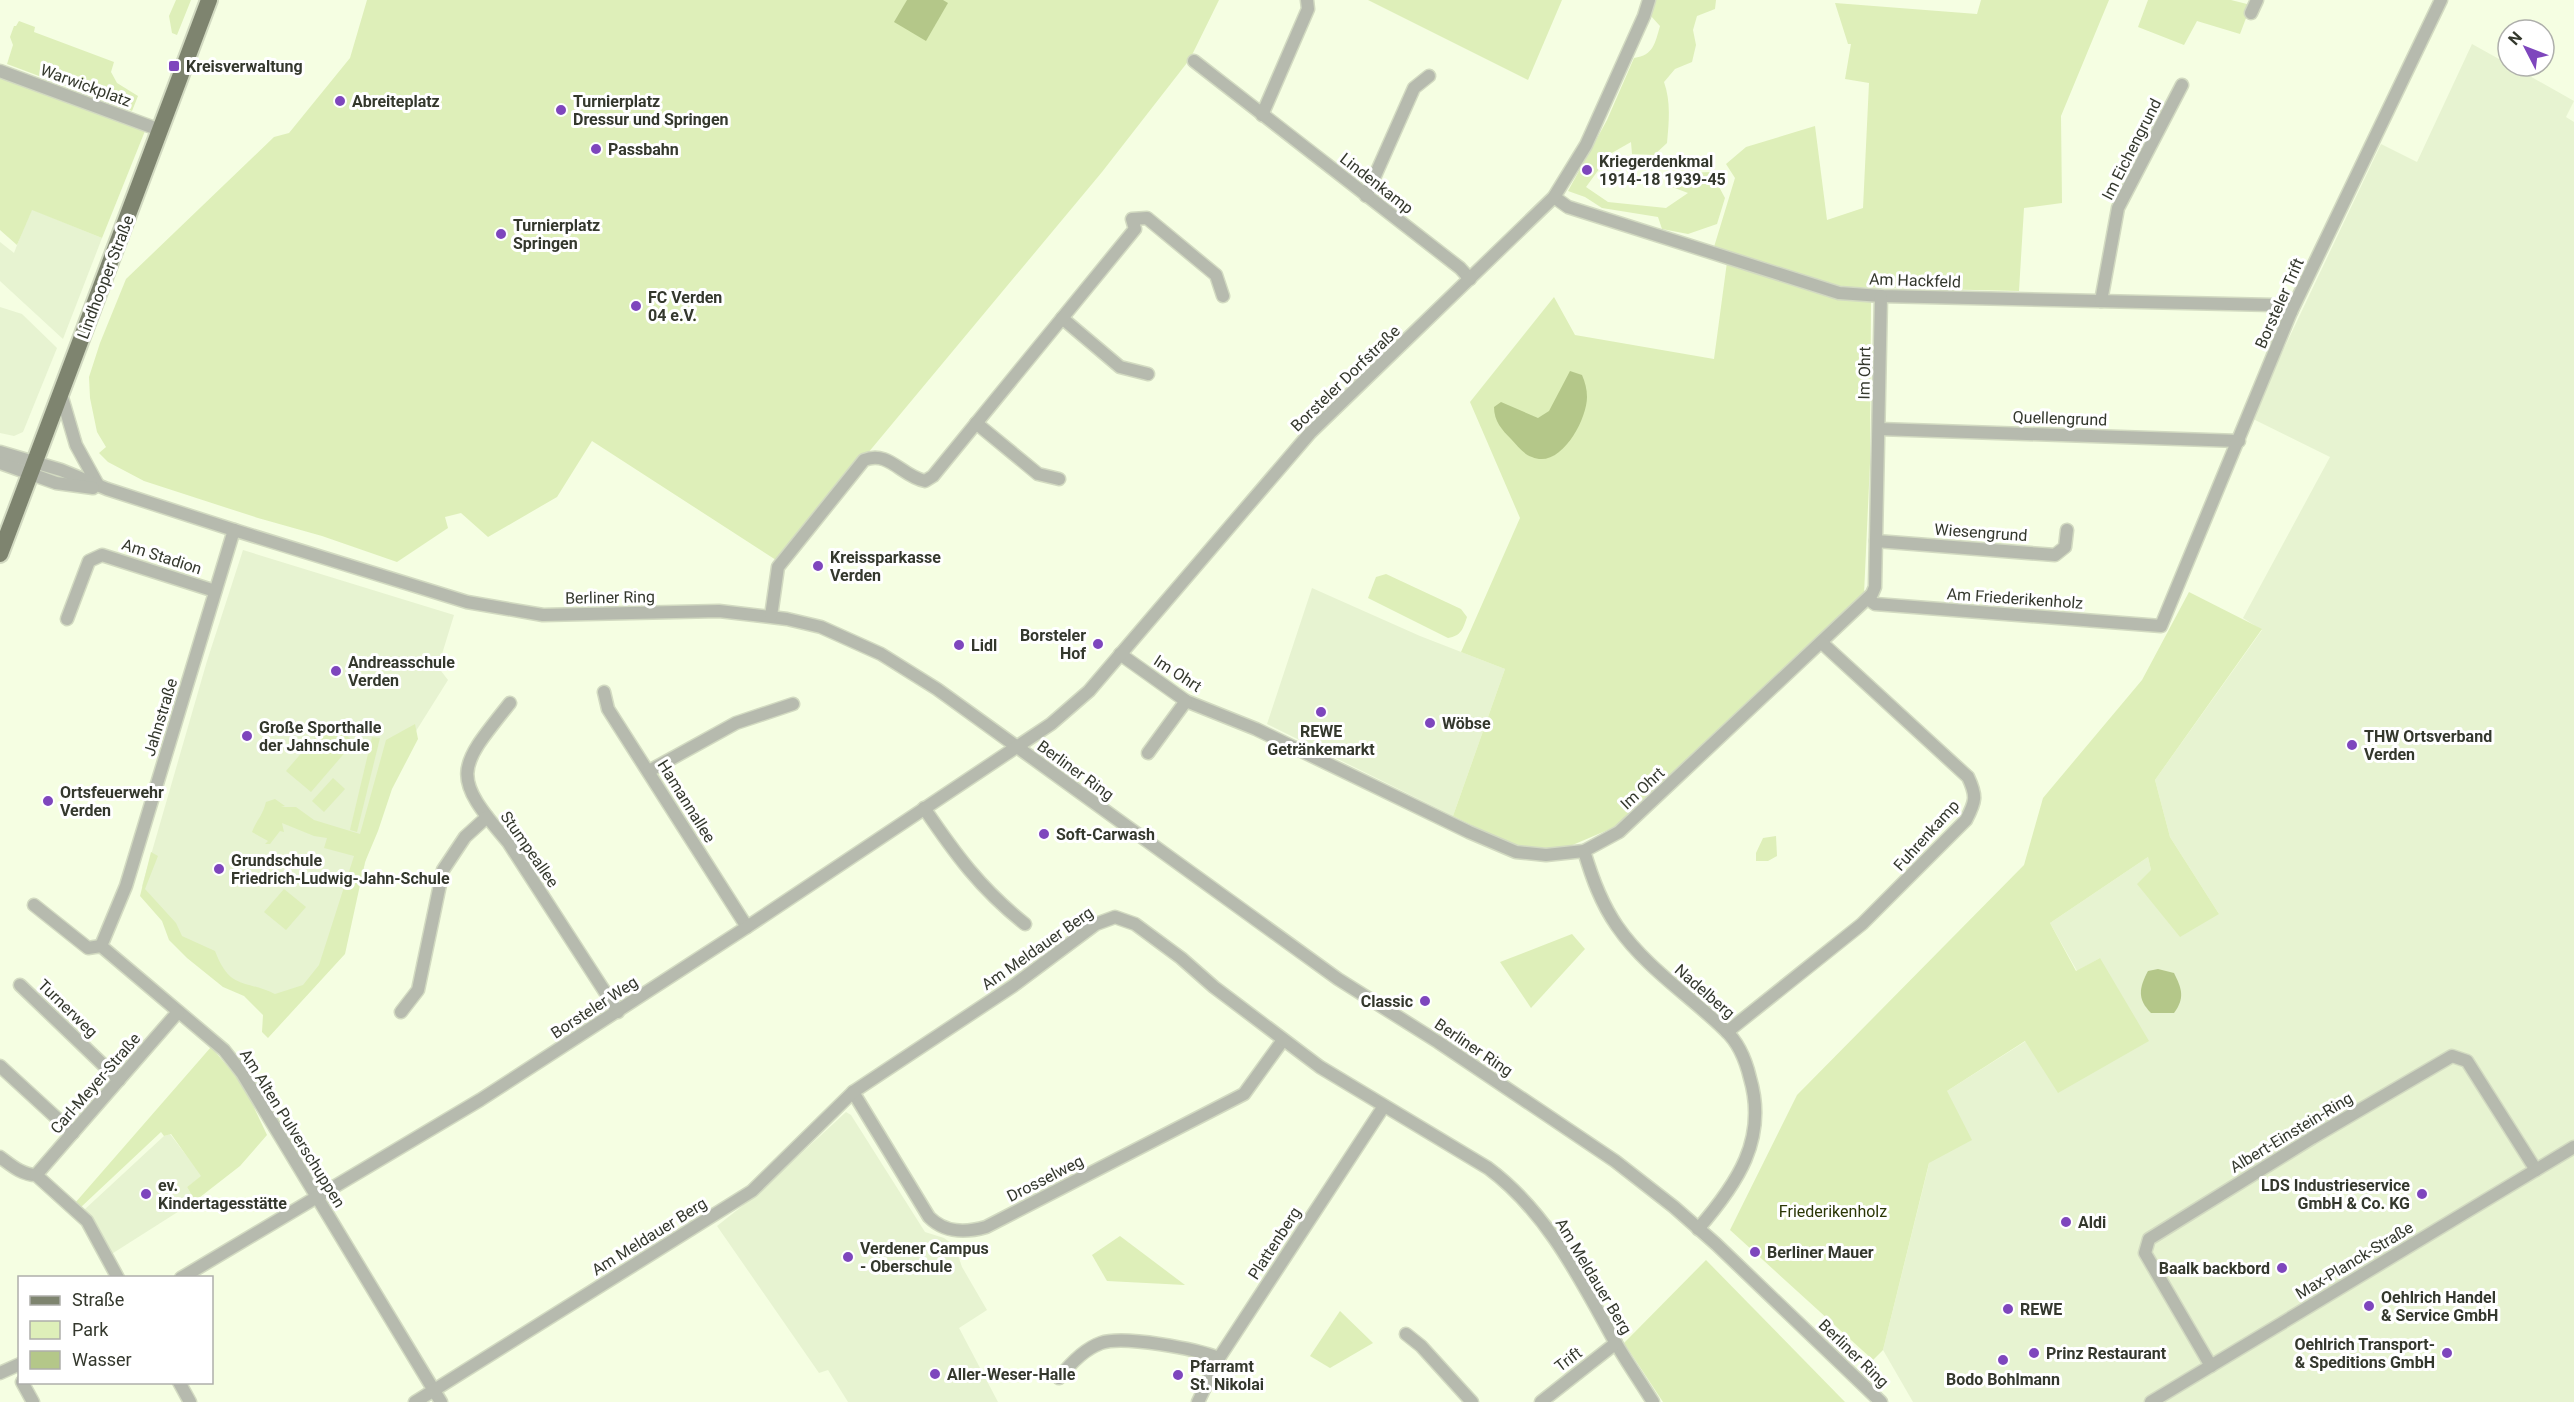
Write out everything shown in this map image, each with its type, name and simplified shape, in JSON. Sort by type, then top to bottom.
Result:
[{"type":"main road","name":"Lindhooper Straße","points":[[0,554],[209,0]]},
{"type":"street","points":[[1262,115],[1308,9],[1307,0]]},
{"type":"street","name":"Borsteler Dorfstraße","points":[[1015,747],[1051,724],[1089,691],[1280,466],[1323,421],[1554,197],[1586,145],[1649,0]]},
{"type":"street","points":[[2251,13],[2257,0]]},
{"type":"street","name":"Borsteler Trift","points":[[2161,626],[2291,312],[2441,0]]},
{"type":"street","name":"Lindenkamp","points":[[1194,61],[1460,268],[1470,279]]},
{"type":"street","name":"Warwickplatz","points":[[0,71],[160,130]]},
{"type":"street","points":[[1366,196],[1414,88],[1429,76]]},
{"type":"street","name":"Im Eichengrund","points":[[2101,301],[2118,208],[2182,85]]},
{"type":"street","name":"Am Hackfeld","points":[[1554,197],[1568,207],[1839,293],[1881,296],[2273,305],[2291,312]]},
{"type":"street","points":[[771,616],[778,567],[864,460],[874,456],[886,459],[915,479],[925,482],[933,476],[1135,229],[1132,219],[1147,218],[1216,275],[1223,296]]},
{"type":"street","name":"Im Ohrt","points":[[1120,654],[1186,701],[1256,729],[1469,832],[1516,852],[1546,855],[1584,851],[1619,832],[1868,599],[1875,587],[1881,296]]},
{"type":"street","points":[[1062,318],[1120,367],[1148,374]]},
{"type":"street","points":[[61,394],[76,445],[102,487]]},
{"type":"street","points":[[976,423],[1038,474],[1059,479]]},
{"type":"street","name":"Quellengrund","points":[[1879,429],[2239,441]]},
{"type":"street","points":[[0,452],[32,468]]},
{"type":"street","points":[[0,463],[32,468]]},
{"type":"street","name":"Berliner Ring","points":[[32,468],[102,487],[467,602],[543,615],[719,611],[771,616],[821,627],[881,654],[937,689],[1338,979],[1438,1042],[1615,1161],[1698,1229],[1776,1299],[1881,1402]]},
{"type":"street","name":"Jahnstraße","points":[[100,946],[126,886],[234,530]]},
{"type":"street","name":"Wiesengrund","points":[[1876,541],[2055,555],[2065,547],[2067,530]]},
{"type":"street","name":"Am Stadion","points":[[67,619],[89,561],[102,555],[215,591]]},
{"type":"street","name":"Am Friederikenholz","points":[[1868,599],[1875,604],[2161,626]]},
{"type":"street","name":"Fuhrenkamp","points":[[1727,1032],[1875,912],[1966,820],[1974,805],[1975,791],[1968,777],[1822,643]]},
{"type":"street","name":"Hamannallee","points":[[604,692],[608,710],[747,927]]},
{"type":"street","points":[[1148,753],[1186,701]]},
{"type":"street","name":"Stumpeallee","points":[[510,703],[479,741],[466,768],[469,789],[487,817],[508,842],[618,1012]]},
{"type":"street","points":[[649,771],[736,723],[793,704]]},
{"type":"street","name":"Borsteler Weg","points":[[184,1276],[480,1100],[747,927],[1015,747]]},
{"type":"street","points":[[924,808],[970,874],[994,899],[1024,924]]},
{"type":"street","points":[[401,1012],[418,990],[443,870],[465,837],[487,817]]},
{"type":"street","name":"Nadelberg","points":[[1584,851],[1605,908],[1616,926],[1654,968],[1727,1032],[1747,1066],[1754,1091],[1757,1115],[1754,1134],[1744,1167],[1698,1229]]},
{"type":"street","name":"Am Alten Pulverschuppen","points":[[34,905],[88,948],[100,946],[224,1050],[242,1073],[437,1397]]},
{"type":"street","name":"Am Meldauer Berg","points":[[415,1402],[437,1397],[752,1191],[853,1092],[1013,986],[1096,924],[1114,917],[1135,924],[1320,1067],[1488,1168],[1509,1184],[1536,1213],[1565,1253],[1616,1343],[1653,1402]]},
{"type":"street","name":"Turnerweg","points":[[20,985],[118,1080]]},
{"type":"street","name":"Carl-Meyer-Straße","points":[[36,1175],[178,1012]]},
{"type":"street","name":"Drosselweg","points":[[853,1092],[929,1217],[936,1224],[944,1227],[970,1232],[986,1227],[1244,1094],[1283,1040]]},
{"type":"street","name":"Albert-Einstein-Ring","points":[[2211,1366],[2145,1253],[2149,1239],[2312,1138],[2451,1056],[2467,1061],[2536,1170]]},
{"type":"street","points":[[0,1066],[73,1133]]},
{"type":"street","name":"Plattenberg","points":[[1198,1402],[1219,1358],[1384,1106]]},
{"type":"street","name":"Max-Planck-Straße","points":[[2151,1402],[2574,1147]]},
{"type":"street","points":[[0,1157],[18,1170],[29,1175],[36,1175],[87,1221],[117,1276]]},
{"type":"street","points":[[1406,1334],[1421,1346],[1472,1402]]},
{"type":"street","points":[[1059,1378],[1069,1365],[1090,1348],[1116,1340],[1199,1350],[1219,1358]]},
{"type":"street","name":"Trift","points":[[1541,1402],[1616,1343]]},
{"type":"street","points":[[0,1373],[18,1369]]},
{"type":"street","points":[[23,1384],[33,1402]]},
{"type":"street","points":[[180,1384],[190,1402]]},
{"type":"shaded area","points":[[2472,44],[2496,57],[2496,78],[2533,78],[2574,101],[2566,117],[2574,122],[2574,1402],[1913,1402],[1883,1350],[1947,1091],[2026,1041],[2100,958],[2077,971],[2050,923],[2148,857],[2151,870],[2219,914],[2170,837],[2155,780],[2262,630],[2243,618],[2330,457],[2251,418],[2381,144],[2417,162]]},
{"type":"shaded area","points":[[31,209],[102,238],[63,339],[0,281],[0,242],[14,253]]},
{"type":"shaded area","points":[[0,307],[22,314],[57,348],[23,432],[14,436],[0,433]]},
{"type":"shaded area","points":[[243,550],[454,615],[438,667],[448,680],[411,739],[375,823],[361,879],[335,944],[307,989],[255,998],[184,948],[142,886],[207,661]]},
{"type":"shaded area","points":[[1312,588],[1420,636],[1505,669],[1453,816],[1267,724]]},
{"type":"shaded area","name":"Verdener Campus - Oberschule","points":[[846,1112],[851,1115],[925,1232],[944,1238],[955,1246],[962,1267],[987,1310],[959,1328],[998,1402],[848,1402],[828,1370],[819,1373],[717,1226],[756,1195]]},
{"type":"shaded area","name":"ev. Kindertagesstätte","points":[[170,1134],[202,1176],[187,1187],[195,1201],[110,1255],[83,1211],[164,1136]]},
{"type":"green space","points":[[176,0],[191,0],[177,35],[172,33],[169,16]]},
{"type":"green space","points":[[367,0],[1219,0],[1190,59],[1102,172],[798,537],[776,560],[592,441],[557,497],[488,537],[461,513],[445,517],[448,528],[397,562],[322,536],[144,481],[108,462],[99,453],[106,447],[97,432],[90,398],[89,377],[126,279],[274,137],[289,133],[350,58]]},
{"type":"green space","points":[[1368,0],[1562,0],[1528,80]]},
{"type":"green space","points":[[1655,0],[1716,0],[1715,9],[1697,16],[1693,30],[1696,45],[1692,62],[1675,69],[1664,82],[1669,105],[1667,143],[1654,155],[1632,154],[1631,142],[1610,154],[1586,187],[1608,202],[1666,208],[1688,193],[1672,187],[1670,177],[1685,173],[1711,172],[1725,198],[1717,224],[1688,234],[1662,229],[1658,217],[1602,208],[1585,197],[1568,191],[1607,120],[1634,58],[1646,54],[1655,43],[1660,26],[1650,15]]},
{"type":"green space","points":[[1981,0],[2109,0],[2061,116],[2062,203],[2024,208],[2019,291],[1843,287],[1714,247],[1735,178],[1726,164],[1746,147],[1815,126],[1827,220],[1863,208],[1869,83],[1845,79],[1851,44],[1848,44],[1835,3],[1977,14]]},
{"type":"green space","points":[[2148,0],[2231,0],[2251,5],[2240,34],[2197,21],[2184,45],[2138,27]]},
{"type":"green space","points":[[19,21],[35,27],[34,32],[114,62],[111,72],[117,83],[138,96],[132,111],[7,64],[13,45],[10,37],[14,26]]},
{"type":"green space","points":[[0,77],[145,131],[102,238],[32,210],[17,245],[0,230]]},
{"type":"green space","points":[[1727,262],[1843,299],[1871,302],[1870,463],[1864,594],[1615,827],[1563,849],[1513,846],[1453,816],[1505,669],[1461,652],[1520,518],[1470,402],[1554,297],[1575,335],[1714,359]]},
{"type":"green space","points":[[1386,574],[1461,609],[1467,617],[1461,631],[1456,636],[1448,638],[1368,598],[1376,577]]},
{"type":"green space","name":"Friederikenholz","points":[[2189,592],[2262,629],[2155,780],[2170,837],[2219,914],[2180,937],[2137,884],[2151,870],[2148,857],[2050,923],[2076,971],[2100,958],[2149,1041],[2058,1093],[2025,1041],[1947,1091],[1972,1140],[1929,1163],[1883,1350],[1873,1360],[1730,1230],[1797,1095],[2024,865],[2043,798],[2142,680]]},
{"type":"green space","points":[[329,721],[354,742],[311,792],[286,771]]},
{"type":"green space","points":[[415,724],[418,739],[392,789],[365,862],[345,954],[268,1038],[262,1032],[263,1015],[244,996],[223,987],[187,958],[169,940],[162,921],[140,896],[151,852],[158,856],[145,889],[176,923],[182,936],[215,951],[226,972],[239,982],[275,994],[303,985],[319,965],[354,856],[324,848],[327,838],[314,836],[282,823],[284,832],[280,831],[270,844],[265,844],[268,841],[252,832],[266,802],[275,799],[285,806],[281,807],[296,807],[314,820],[360,834],[386,740]]},
{"type":"green space","points":[[372,737],[380,738],[357,832],[350,830]]},
{"type":"green space","points":[[333,778],[345,789],[324,812],[312,801]]},
{"type":"green space","points":[[1776,836],[1777,856],[1768,861],[1756,861],[1756,853],[1763,838]]},
{"type":"green space","points":[[284,889],[306,907],[286,930],[264,912]]},
{"type":"green space","points":[[1572,934],[1585,949],[1531,1008],[1500,962]]},
{"type":"green space","points":[[211,1047],[243,1084],[267,1135],[240,1166],[195,1201],[187,1187],[201,1176],[171,1134],[164,1136],[161,1132],[80,1208],[75,1203]]},
{"type":"green space","points":[[1120,1236],[1185,1285],[1107,1281],[1092,1255]]},
{"type":"green space","points":[[1706,1260],[1845,1402],[1663,1402],[1624,1343]]},
{"type":"green space","points":[[1340,1311],[1373,1343],[1330,1368],[1310,1356]]},
{"type":"water","points":[[907,0],[943,0],[948,3],[926,41],[894,22]]},
{"type":"water","points":[[1570,371],[1582,375],[1587,391],[1586,407],[1577,430],[1562,450],[1552,456],[1542,459],[1529,456],[1502,429],[1495,417],[1494,407],[1501,402],[1538,418],[1549,411]]},
{"type":"water","points":[[2158,969],[2174,973],[2179,984],[2181,998],[2174,1013],[2151,1013],[2143,1003],[2141,988],[2148,971]]},
{"type":"place","name":"Kreisverwaltung","points":[[174,66]]},
{"type":"place","name":"Abreiteplatz","points":[[340,101]]},
{"type":"place","name":"Turnierplatz Dressur und Springen","points":[[561,110]]},
{"type":"place","name":"Passbahn","points":[[596,149]]},
{"type":"place","name":"Kriegerdenkmal 1914-18 1939-45","points":[[1587,170]]},
{"type":"place","name":"Turnierplatz Springen","points":[[501,234]]},
{"type":"place","name":"FC Verden 04 e.V.","points":[[636,306]]},
{"type":"place","name":"Kreissparkasse Verden","points":[[818,566]]},
{"type":"place","name":"Borsteler Hof","points":[[1098,644]]},
{"type":"place","name":"Lidl","points":[[959,645]]},
{"type":"place","name":"Andreasschule Verden","points":[[336,671]]},
{"type":"place","name":"REWE Getränkemarkt","points":[[1321,712]]},
{"type":"place","name":"Wöbse","points":[[1430,723]]},
{"type":"place","name":"Große Sporthalle der Jahnschule","points":[[247,736]]},
{"type":"place","name":"THW Ortsverband Verden","points":[[2352,745]]},
{"type":"place","name":"Ortsfeuerwehr Verden","points":[[48,801]]},
{"type":"place","name":"Soft-Carwash","points":[[1044,834]]},
{"type":"place","name":"Grundschule Friedrich-Ludwig-Jahn-Schule","points":[[219,869]]},
{"type":"place","name":"Classic","points":[[1425,1001]]},
{"type":"place","name":"ev. Kindertagesstätte","points":[[146,1194]]},
{"type":"place","name":"LDS Industrieservice GmbH & Co. KG","points":[[2422,1194]]},
{"type":"place","name":"Aldi","points":[[2066,1222]]},
{"type":"place","name":"Berliner Mauer","points":[[1755,1252]]},
{"type":"place","name":"Verdener Campus - Oberschule","points":[[848,1257]]},
{"type":"place","name":"Baalk backbord","points":[[2282,1268]]},
{"type":"place","name":"Oehlrich Handel & Service GmbH","points":[[2369,1306]]},
{"type":"place","name":"REWE","points":[[2008,1309]]},
{"type":"place","name":"Prinz Restaurant","points":[[2034,1353]]},
{"type":"place","name":"Oehlrich Transport- & Speditions GmbH","points":[[2447,1353]]},
{"type":"place","name":"Bodo Bohlmann","points":[[2003,1360]]},
{"type":"place","name":"Aller-Weser-Halle","points":[[935,1374]]},
{"type":"place","name":"Pfarramt St. Nikolai","points":[[1178,1375]]}]
